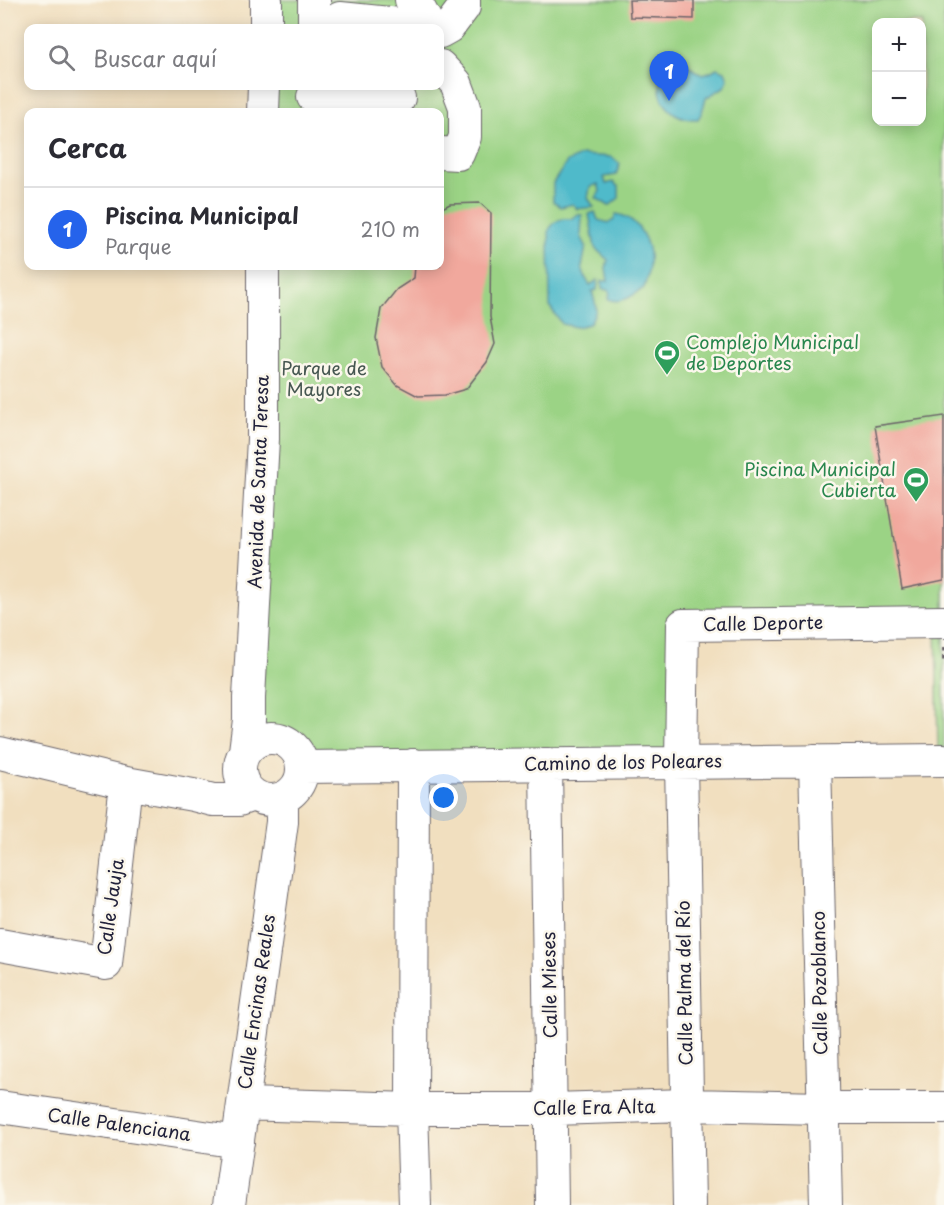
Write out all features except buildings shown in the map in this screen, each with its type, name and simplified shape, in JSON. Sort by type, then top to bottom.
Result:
[{"type":"street","points":[[266,0],[266,24]]},
{"type":"street","points":[[314,0],[334,19],[390,24]]},
{"type":"street","points":[[411,0],[431,24]]},
{"type":"street","points":[[444,27],[449,27],[464,7],[464,0]]},
{"type":"street","points":[[444,69],[456,83],[465,107],[465,137],[446,157]]},
{"type":"street","points":[[263,108],[264,90]]},
{"type":"street","points":[[320,97],[401,99]]},
{"type":"street","name":"Avenida de Santa Teresa","points":[[258,772],[264,730],[249,698],[264,439],[262,270]]},
{"type":"street","name":"Calle Deporte","points":[[681,762],[683,625],[944,622]]},
{"type":"street","points":[[0,753],[126,783],[193,795],[229,786],[258,772],[283,740],[299,755],[303,767],[297,788],[289,795],[258,772]]},
{"type":"street","name":"Camino de los Poleares","points":[[303,767],[944,760]]},
{"type":"street","name":"Calle Pozoblanco","points":[[814,761],[826,1205]]},
{"type":"street","name":"Calle Palma del Río","points":[[681,762],[689,1205]]},
{"type":"street","name":"Calle Mieses","points":[[546,764],[552,1205]]},
{"type":"street","points":[[413,765],[412,1109],[415,1205]]},
{"type":"street","name":"Calle Encinas Reales","points":[[229,1205],[282,822],[282,808],[258,772]]},
{"type":"street","name":"Calle Jauja","points":[[0,945],[106,964],[126,783]]},
{"type":"street","name":"Calle Era Alta","points":[[243,1104],[412,1109],[552,1109],[687,1105],[944,1108]]},
{"type":"street","name":"Calle Palenciana","points":[[0,1107],[238,1142]]},
{"type":"green space","name":"Complejo Municipal de Deportes","points":[[268,0],[944,0],[944,760],[938,760],[936,623],[684,625],[681,762],[299,755],[281,739],[270,738],[257,741],[265,270],[444,270],[444,108],[267,108],[267,90],[444,90],[444,24],[268,24]]},
{"type":"water","points":[[672,60],[681,61],[701,74],[717,68],[725,71],[728,79],[724,87],[706,98],[698,119],[676,114],[662,99],[661,80]]},
{"type":"water","points":[[582,155],[612,157],[620,164],[616,175],[604,177],[606,184],[613,182],[619,187],[619,198],[609,206],[596,198],[600,191],[598,184],[590,187],[588,198],[594,207],[577,209],[573,204],[561,207],[553,201],[553,183],[567,162]]},
{"type":"water","points":[[595,212],[598,220],[609,223],[614,220],[616,214],[624,216],[637,226],[646,240],[649,264],[644,288],[623,300],[608,299],[610,294],[608,290],[602,289],[602,281],[608,281],[606,268],[608,260],[595,248],[589,214]]},
{"type":"water","points":[[576,215],[582,215],[581,236],[586,246],[582,267],[586,279],[590,285],[598,280],[597,290],[592,291],[595,314],[589,324],[576,327],[562,324],[550,307],[549,230],[558,220],[571,219]]},
{"type":"place","name":"Piscina Municipal","points":[[669,101]]},
{"type":"place","name":"Complejo Municipal de Deportes","points":[[667,376]]},
{"type":"place","name":"Piscina Municipal Cubierta","points":[[916,503]]},
{"type":"park label","name":"Parque de Mayores","points":[[324,379]]}]
